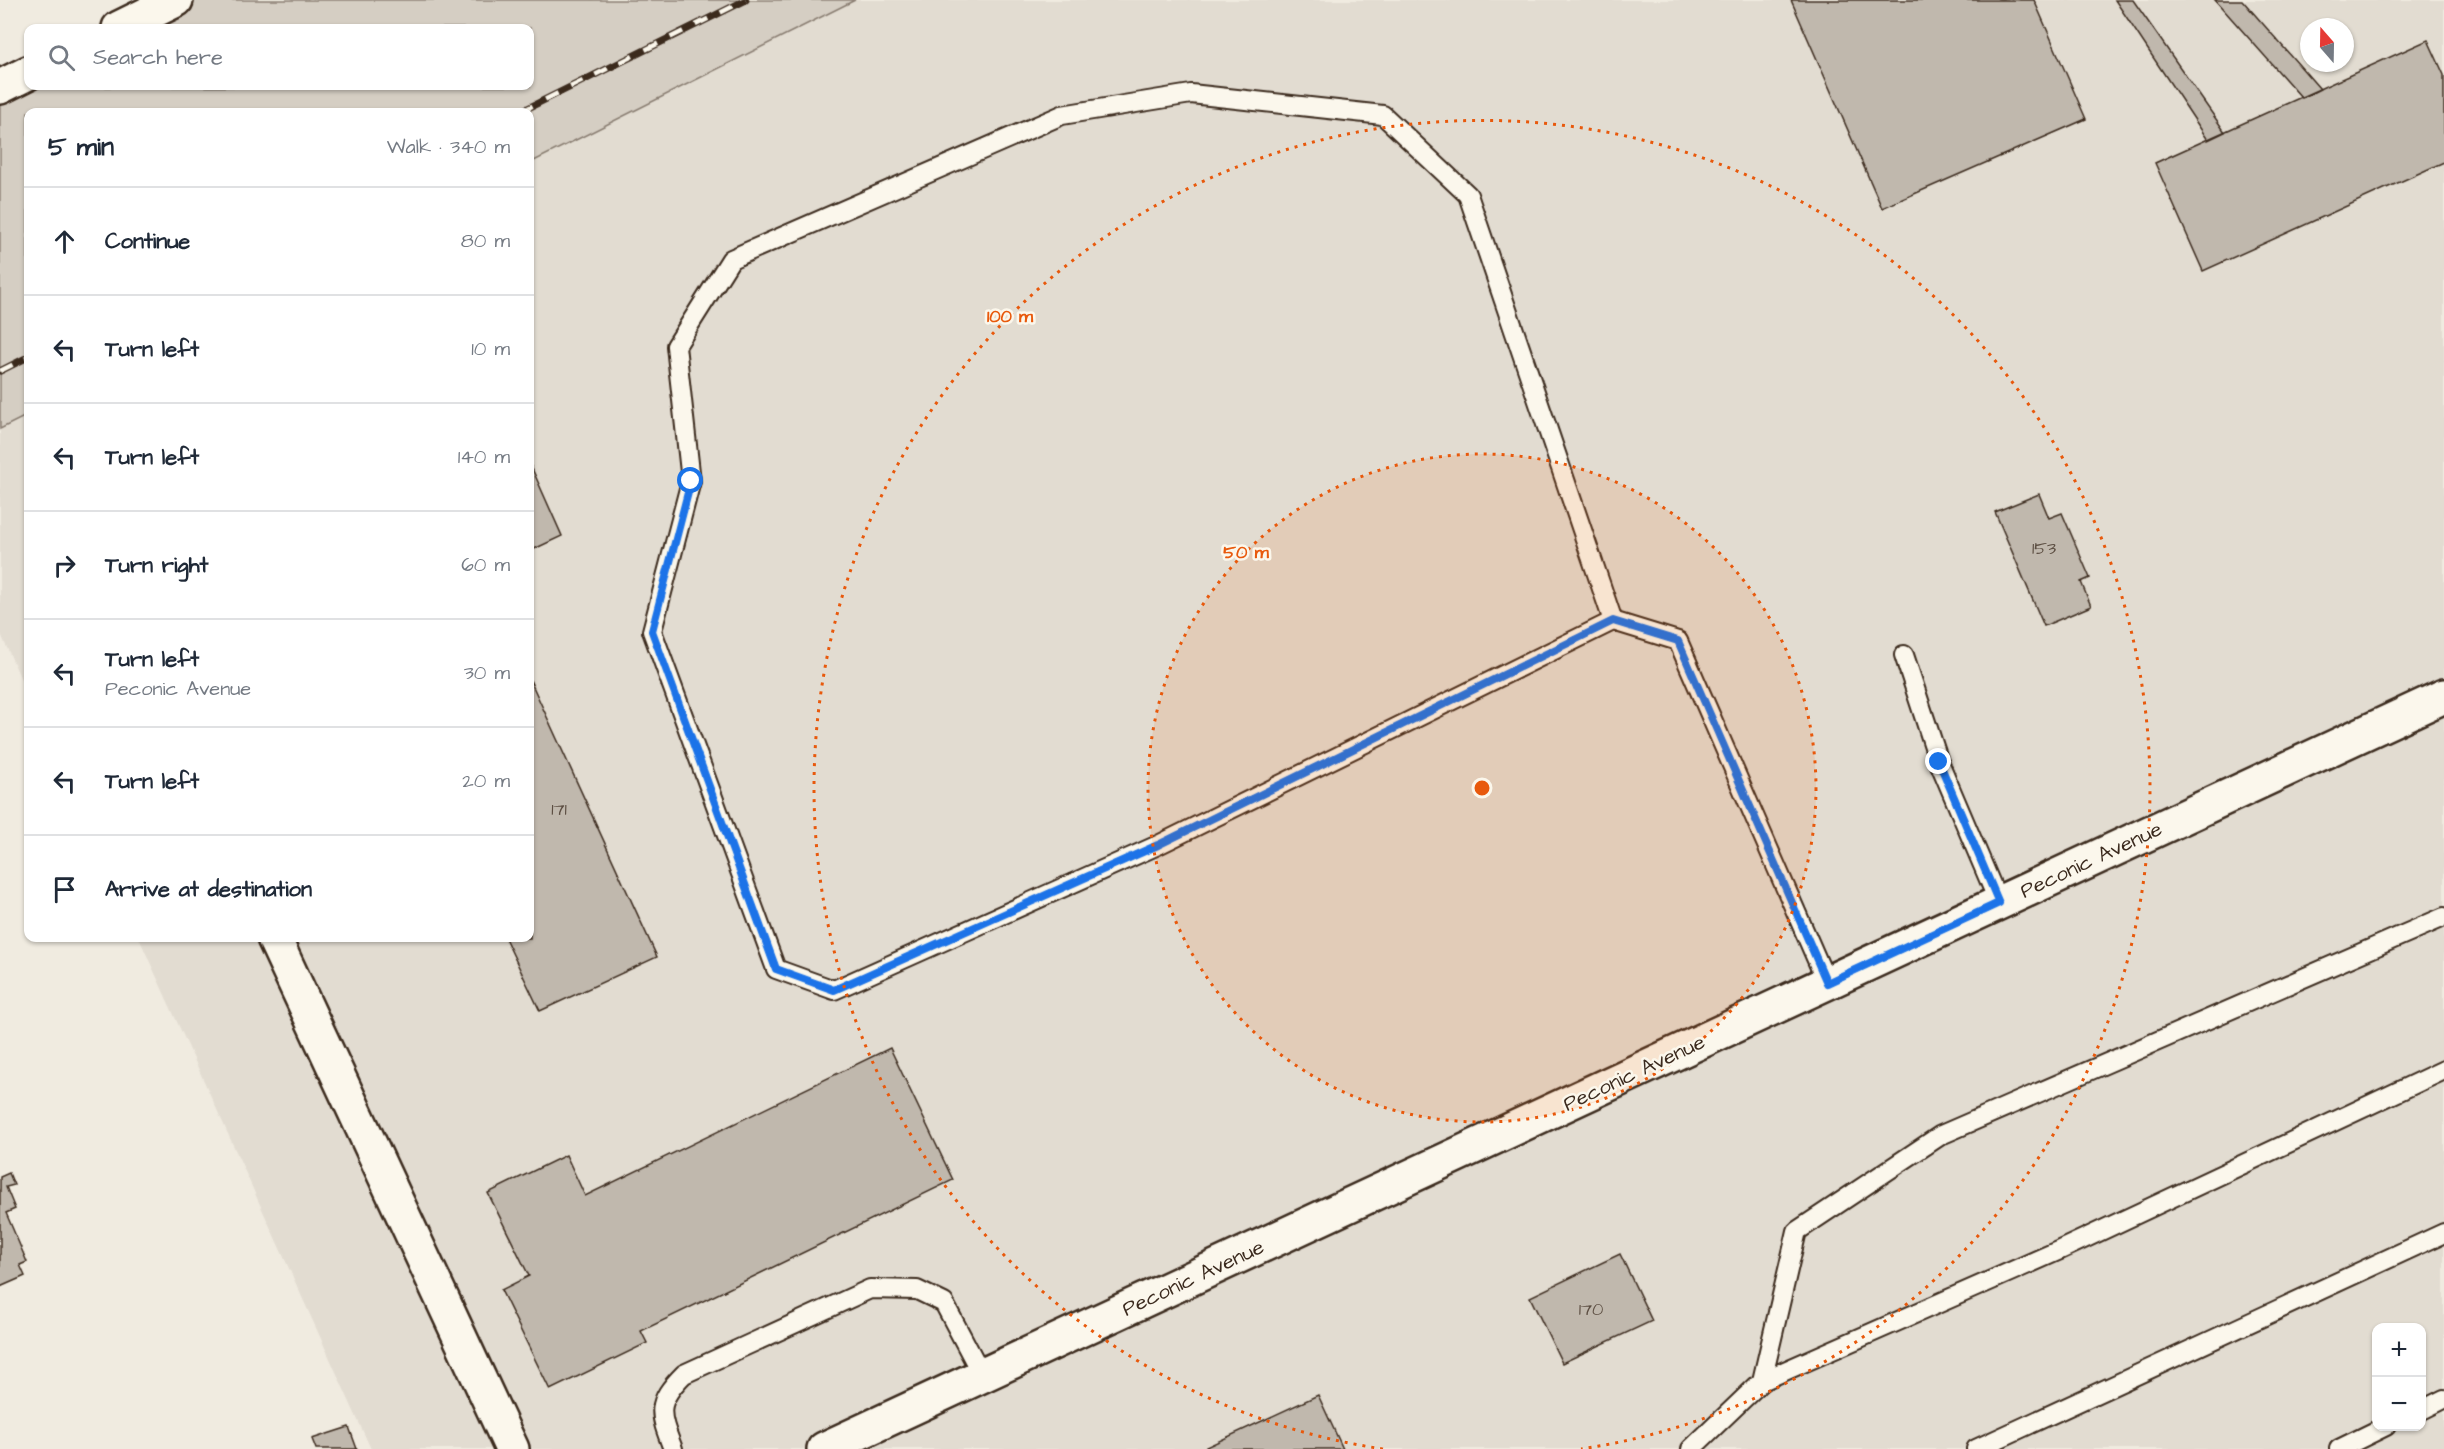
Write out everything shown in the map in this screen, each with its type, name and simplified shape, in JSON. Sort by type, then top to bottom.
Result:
[{"type":"street","points":[[127,24],[176,0]]},
{"type":"street","points":[[0,87],[24,75]]},
{"type":"street","name":"Peconic Avenue","points":[[824,1449],[2444,696]]},
{"type":"street","points":[[276,942],[512,1449]]},
{"type":"lane","points":[[1613,621],[1468,195],[1383,115],[1191,94],[1062,115],[731,259],[676,345],[691,481],[652,631],[776,969],[834,990],[1158,845],[1613,621],[1678,641],[1827,983]]},
{"type":"lane","points":[[1904,655],[1939,762],[1999,903]]},
{"type":"lane","points":[[1762,1382],[1797,1230],[1941,1135],[2444,917]]},
{"type":"lane","points":[[1692,1449],[1762,1382],[2060,1250],[2444,1070]]},
{"type":"lane","points":[[1976,1449],[2444,1233]]},
{"type":"lane","points":[[674,1449],[661,1416],[667,1391],[684,1374],[870,1288],[916,1290],[944,1303],[982,1376]]},
{"type":"lane","points":[[2426,1408],[2444,1399]]},
{"type":"lane","points":[[2340,1449],[2376,1431]]},
{"type":"shaded area","points":[[176,0],[855,0],[534,161],[534,108],[24,108],[24,417],[0,429],[0,87],[24,87],[24,90],[534,90],[534,24],[127,24]]},
{"type":"shaded area","points":[[855,0],[2444,0],[2444,1449],[371,1449],[141,942],[534,942],[534,161]]},
{"type":"shaded area","points":[[24,417],[24,686],[0,632],[0,429]]},
{"type":"building","points":[[1791,0],[2034,0],[2086,119],[1882,208]]},
{"type":"building","points":[[2115,0],[2133,0],[2225,132],[2208,140]]},
{"type":"building","points":[[2215,0],[2242,0],[2300,66],[2300,72],[2305,72],[2320,89],[2302,98]]},
{"type":"building","points":[[2428,40],[2444,75],[2444,162],[2203,271],[2155,163]]},
{"type":"building","points":[[534,473],[562,536],[534,549]]},
{"type":"building","points":[[2039,494],[2049,518],[2062,513],[2090,578],[2081,582],[2091,606],[2044,626],[1995,512]]},
{"type":"building","points":[[534,689],[657,957],[540,1011],[507,942],[534,942]]},
{"type":"building","points":[[890,1048],[953,1180],[641,1331],[647,1343],[550,1390],[501,1290],[529,1276],[488,1193],[566,1155],[585,1196]]},
{"type":"building","points":[[9,1173],[14,1185],[6,1187],[15,1209],[6,1213],[27,1262],[20,1265],[25,1276],[0,1287],[0,1177]]},
{"type":"building","points":[[1620,1254],[1652,1321],[1562,1363],[1530,1297]]},
{"type":"building","points":[[1318,1395],[1343,1449],[1207,1449],[1206,1447]]},
{"type":"building","points":[[349,1427],[357,1449],[316,1449],[312,1439]]},
{"type":"railway","points":[[528,108],[746,0]]},
{"type":"railway","points":[[0,371],[24,359]]},
{"type":"route","points":[[691,481],[652,631],[776,969],[834,990],[1158,845],[1613,621],[1678,641],[1827,983],[1999,903],[1939,762]]}]
